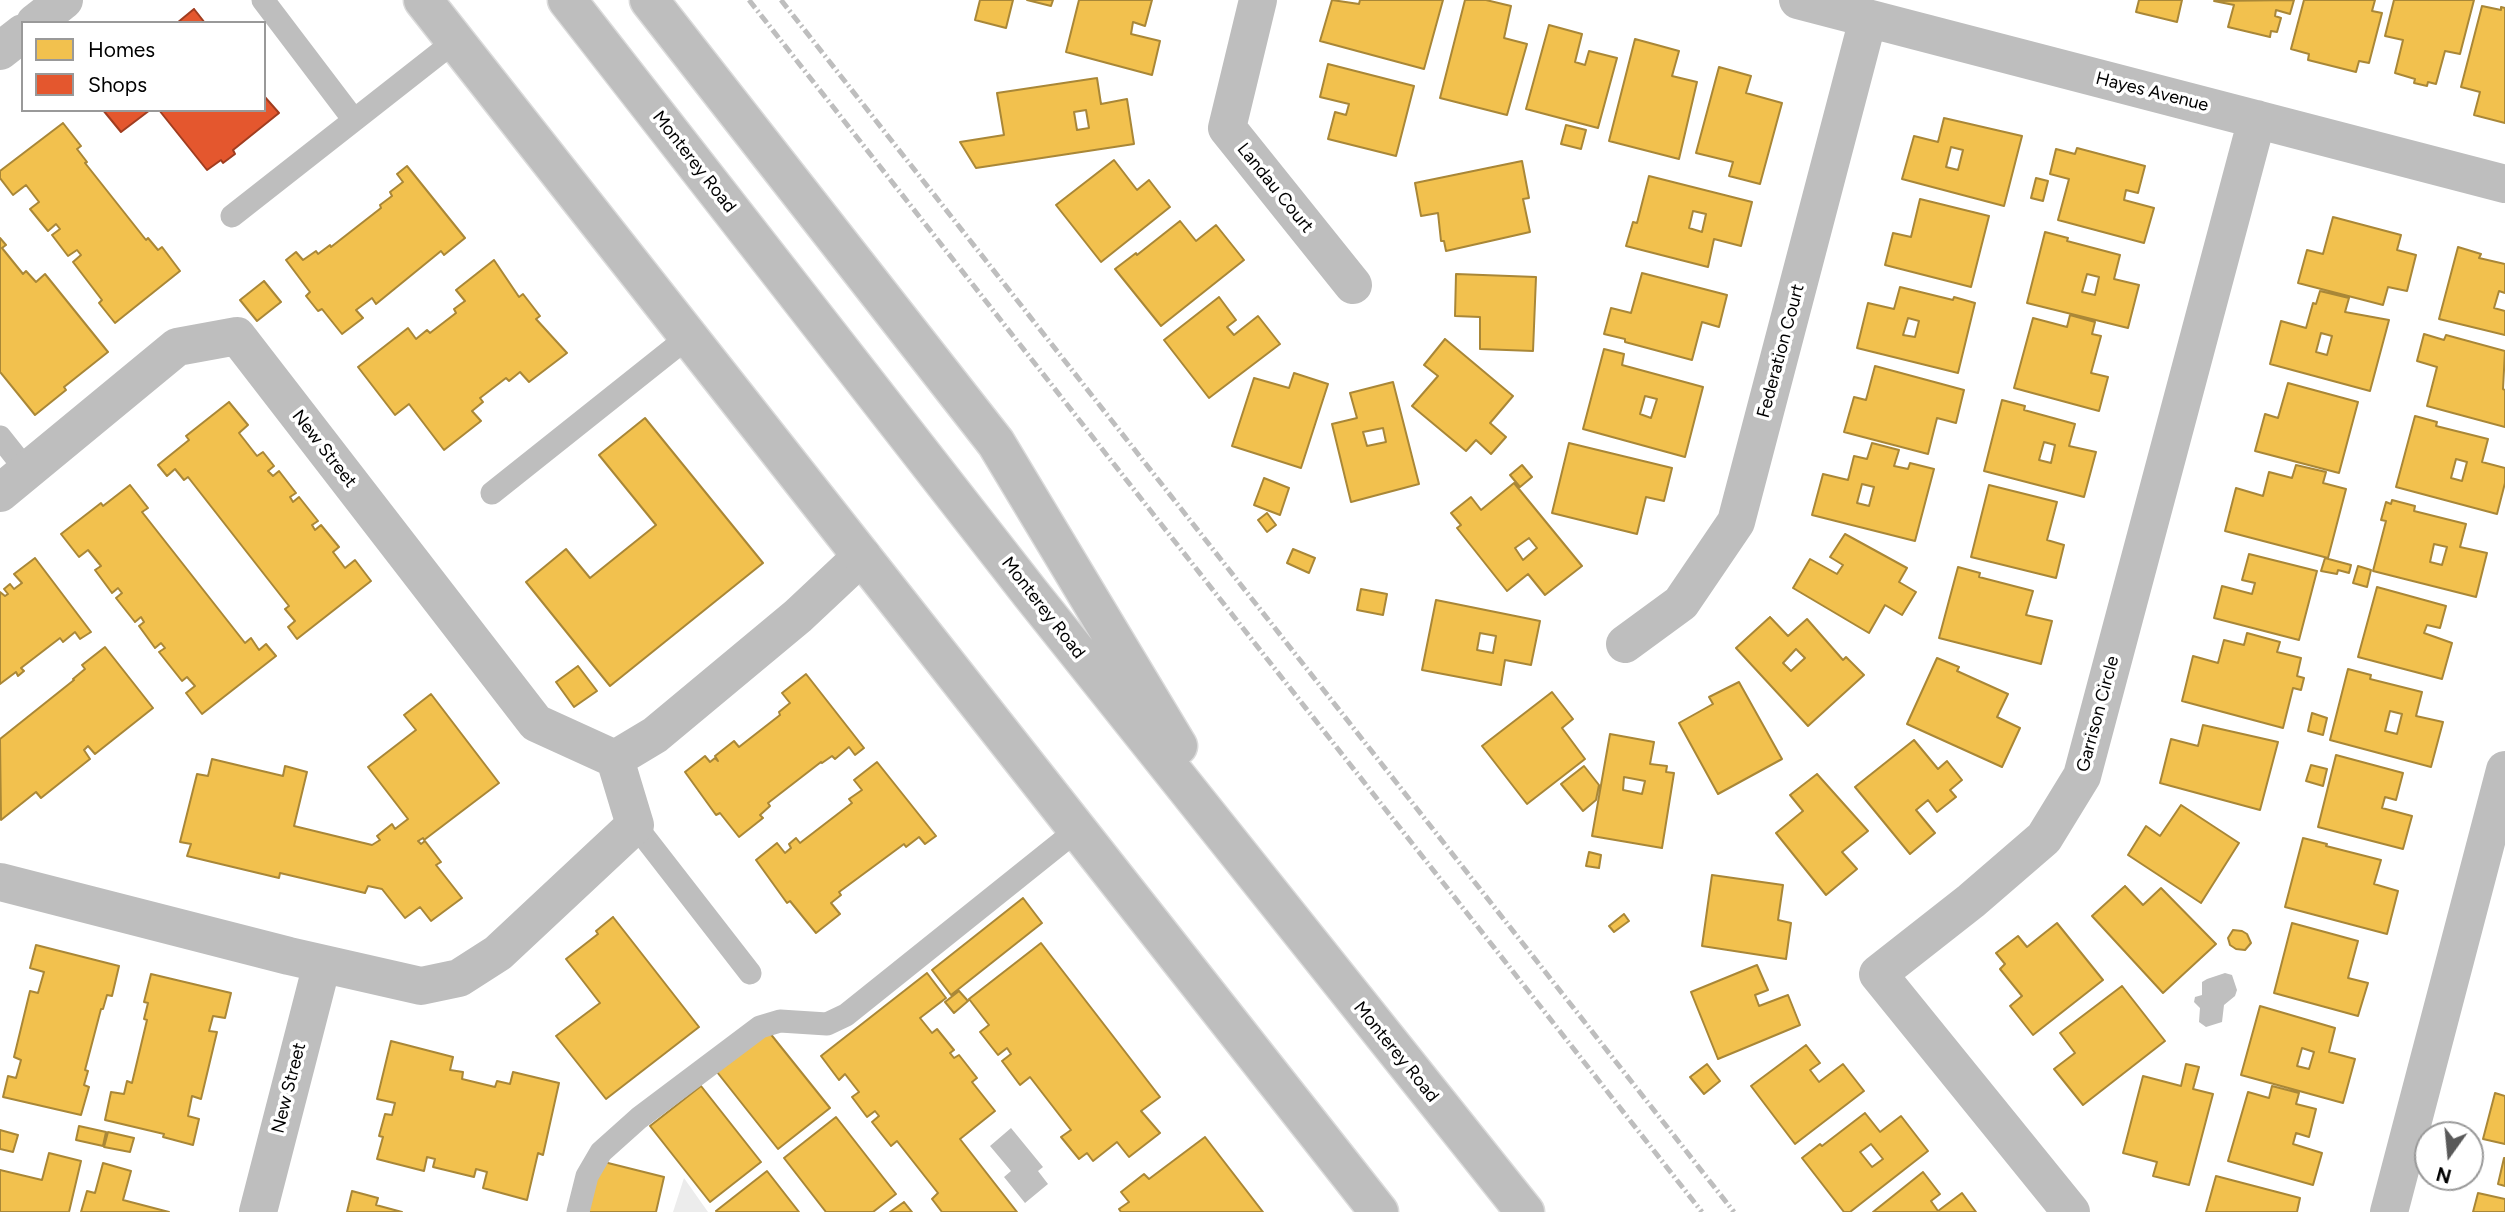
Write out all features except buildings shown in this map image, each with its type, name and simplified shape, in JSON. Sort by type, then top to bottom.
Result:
[{"type":"street","points":[[38,21],[64,0]]},
{"type":"street","points":[[423,0],[1378,1212]]},
{"type":"street","name":"Monterey Road","points":[[567,0],[1014,572],[1525,1212]]},
{"type":"street","points":[[649,0],[996,443],[1259,880]]},
{"type":"street","name":"Landau Court","points":[[1258,0],[1227,128],[1353,285]]},
{"type":"street","name":"Hayes Avenue","points":[[1798,0],[2505,184]]},
{"type":"street","name":"Federation Court","points":[[1625,644],[1681,603],[1736,522],[1868,19]]},
{"type":"street","points":[[0,51],[21,35]]},
{"type":"street","name":"Garrison Circle","points":[[2071,1212],[1878,974],[1971,901],[2043,838],[2082,776],[2257,119]]},
{"type":"street","name":"New Street","points":[[14,482],[177,347],[237,336],[536,723],[615,759]]},
{"type":"street","points":[[0,882],[322,964],[421,986],[459,978],[498,953],[635,825],[615,759],[663,728],[798,616],[862,556]]},
{"type":"street","points":[[2389,1212],[2505,771]]},
{"type":"street","name":"New Street","points":[[258,1212],[322,964]]},
{"type":"lane","points":[[263,0],[354,120]]},
{"type":"lane","points":[[232,216],[455,41]]},
{"type":"lane","points":[[492,493],[688,337]]},
{"type":"lane","points":[[0,437],[14,482]]},
{"type":"lane","points":[[635,825],[750,973]]},
{"type":"lane","points":[[578,1212],[587,1176],[601,1152],[639,1118],[760,1027],[780,1021],[827,1024],[846,1016],[1077,830]]},
{"type":"shaded area","points":[[2225,973],[2232,975],[2237,990],[2235,996],[2224,1005],[2222,1022],[2206,1027],[2199,1022],[2200,1008],[2194,1002],[2195,997],[2202,995],[2202,982]]},
{"type":"shaded area","points":[[1011,1128],[1043,1167],[1038,1171],[1048,1184],[1025,1203],[1004,1177],[1011,1171],[990,1146]]},
{"type":"shaded area","points":[[684,1178],[708,1212],[673,1212]]},
{"type":"railway","points":[[749,0],[1702,1212]]},
{"type":"railway","points":[[781,0],[1734,1212]]}]
